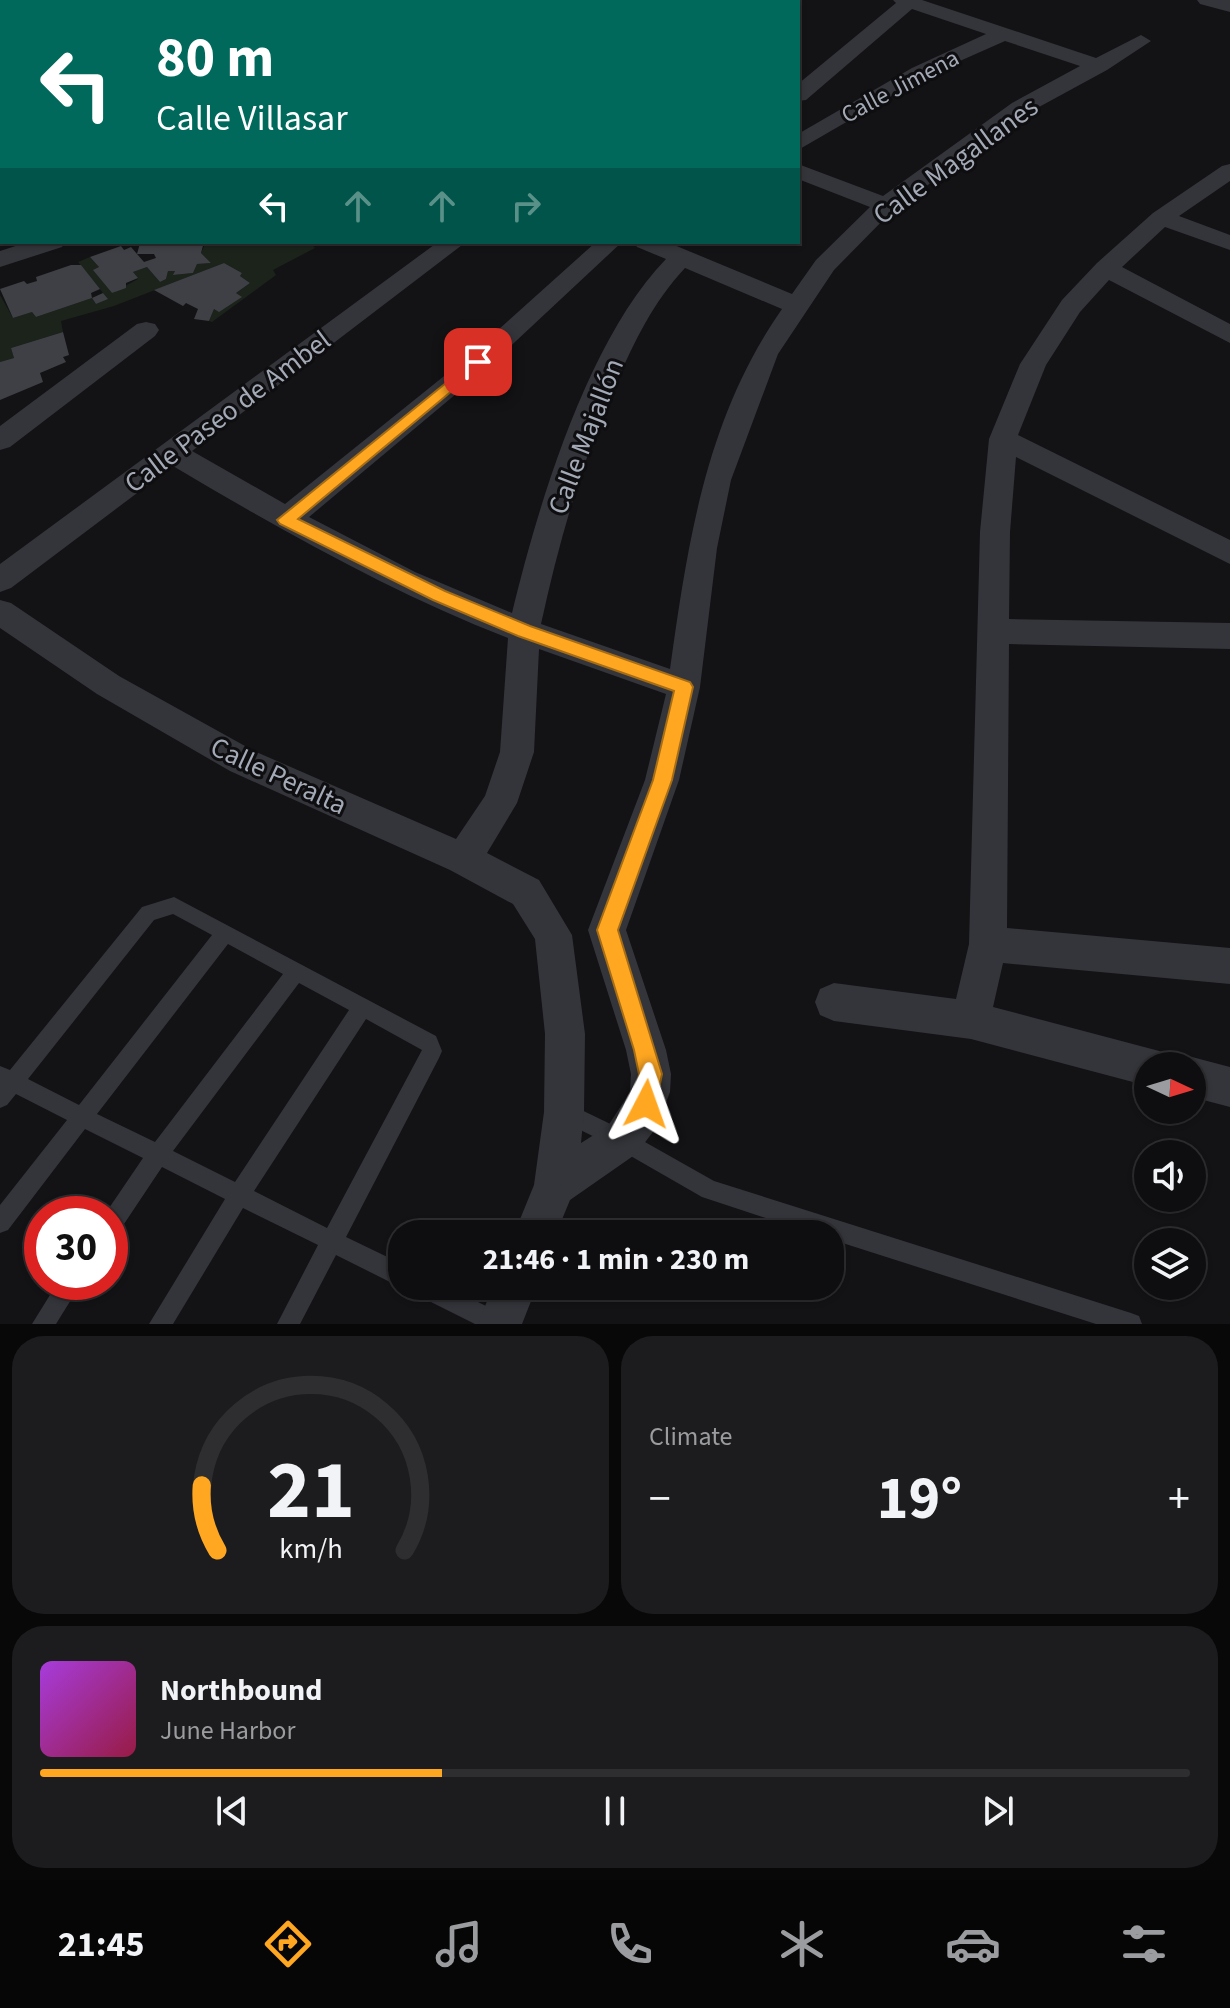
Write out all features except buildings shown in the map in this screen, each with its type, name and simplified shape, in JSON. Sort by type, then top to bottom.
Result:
[{"type":"street","points":[[1207,0],[1230,3]]},
{"type":"street","points":[[800,93],[906,1],[1100,66]]},
{"type":"street","name":"Calle Jimena","points":[[800,142],[919,72],[1005,33]]},
{"type":"street","name":"Calle Magallanes","points":[[607,930],[662,780],[684,687],[702,548],[717,480],[765,353],[825,265],[885,205],[1020,108],[1141,41]]},
{"type":"street","points":[[971,1020],[988,944],[995,532],[1003,439],[1033,364],[1071,306],[1106,268],[1161,218],[1230,171]]},
{"type":"street","points":[[800,172],[885,205]]},
{"type":"street","points":[[1161,218],[1230,243]]},
{"type":"street","points":[[0,259],[47,244]]},
{"type":"street","name":"Calle Paseo de Ambel","points":[[0,580],[451,244]]},
{"type":"street","points":[[286,520],[478,362],[608,244]]},
{"type":"street","points":[[651,244],[797,306]]},
{"type":"street","name":"Calle Majallón","points":[[463,859],[500,803],[517,752],[524,631],[541,555],[578,439],[626,332],[654,286],[682,257]]},
{"type":"street","points":[[1106,268],[1230,335]]},
{"type":"street","points":[[0,440],[146,330]]},
{"type":"street","points":[[1003,439],[1230,553]]},
{"type":"street","points":[[172,452],[286,520],[439,596],[524,631],[684,687]]},
{"type":"street","name":"Calle Peralta","points":[[0,612],[108,685],[242,761],[463,859],[526,892],[553,935]]},
{"type":"street","points":[[993,631],[1230,636]]},
{"type":"street","points":[[541,1220],[555,1185],[564,1112],[565,1034],[553,935],[607,930],[635,1012],[651,1074],[646,1104],[622,1140],[555,1185]]},
{"type":"street","points":[[988,944],[1230,966]]},
{"type":"street","points":[[834,1002],[971,1020],[1134,1062]]},
{"type":"street","points":[[1206,1081],[1230,1087]]},
{"type":"street","points":[[499,1324],[509,1300]]},
{"type":"lane","points":[[288,1324],[331,1241],[432,1051],[429,1043],[174,905],[148,913],[4,1085],[81,1116],[158,1155],[239,1195],[331,1241],[388,1269]]},
{"type":"lane","points":[[0,1222],[225,933]]},
{"type":"lane","points":[[128,1199],[296,972]]},
{"type":"lane","points":[[160,1324],[239,1195],[362,1008]]},
{"type":"lane","points":[[564,1112],[622,1140],[709,1190],[1131,1324]]},
{"type":"lane","points":[[43,1324],[59,1300]]},
{"type":"lane","points":[[451,1300],[499,1324]]},
{"type":"shaded area","points":[[205,244],[311,244],[315,248],[273,270],[276,275],[212,322],[209,321],[214,309],[219,311],[241,297],[236,293],[250,283],[240,276],[242,273],[224,263],[114,306],[61,321],[63,332],[11,348],[14,358],[0,362],[0,295],[13,318],[32,312],[36,317],[92,298],[96,304],[107,298],[78,262],[90,257],[99,267],[94,270],[112,293],[138,279],[133,272],[147,267],[160,282],[166,279],[168,271],[175,271],[174,275],[193,273],[197,264],[211,263],[201,253]]},
{"type":"route","points":[[478,362],[286,520],[439,596],[524,631],[684,687],[662,780],[607,930],[646,1050],[651,1074],[646,1104]]}]
